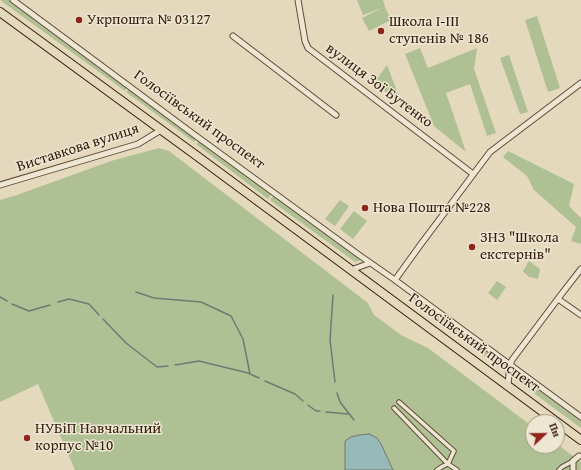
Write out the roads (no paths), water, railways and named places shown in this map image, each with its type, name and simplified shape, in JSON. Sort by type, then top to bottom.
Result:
[{"type":"highway","name":"Голосіївський проспект","points":[[0,12],[580,439]]},
{"type":"street","name":"Голосіївський проспект","points":[[13,0],[581,417]]},
{"type":"street","name":"вулиця Зої Бутенко","points":[[298,0],[305,41],[308,48],[473,174]]},
{"type":"street","points":[[232,36],[336,115]]},
{"type":"street","points":[[395,280],[490,152],[581,83]]},
{"type":"street","name":"Виставкова вулиця","points":[[0,185],[138,144],[162,130]]},
{"type":"street","points":[[351,270],[370,263]]},
{"type":"street","points":[[508,385],[510,365],[558,298],[581,269]]},
{"type":"street","points":[[558,298],[581,315]]},
{"type":"street","points":[[399,402],[454,451],[448,464],[437,470]]},
{"type":"street","points":[[394,408],[448,464],[457,470]]},
{"type":"street","points":[[559,470],[579,456]]},
{"type":"street","points":[[573,461],[573,470]]},
{"type":"water","points":[[369,434],[377,438],[381,444],[393,470],[345,470],[345,441],[351,437]]},
{"type":"waterway","points":[[136,292],[154,298],[201,302],[231,316],[243,339],[250,374]]},
{"type":"waterway","points":[[333,295],[330,340],[335,382]]},
{"type":"waterway","points":[[0,297],[7,301]]},
{"type":"waterway","points":[[58,302],[69,299],[89,304],[99,315]]},
{"type":"waterway","points":[[12,304],[29,311],[50,305]]},
{"type":"waterway","points":[[103,319],[126,343],[157,367],[168,366]]},
{"type":"waterway","points":[[175,365],[199,361],[248,373],[259,378]]},
{"type":"waterway","points":[[265,381],[295,394],[303,401]]},
{"type":"waterway","points":[[337,393],[340,402],[354,420]]},
{"type":"waterway","points":[[308,405],[316,411],[320,411]]},
{"type":"waterway","points":[[326,412],[348,414]]},
{"type":"place","name":"Укрпошта № 03127","points":[[79,20]]},
{"type":"place","name":"Школа І-ІІІ ступенів № 186","points":[[381,31]]},
{"type":"place","name":"Нова Пошта №228","points":[[365,208]]},
{"type":"place","name":"ЗНЗ \"Школа екстернів\"","points":[[472,247]]},
{"type":"place","name":"НУБіП Навчальний корпус №10","points":[[27,438]]}]
